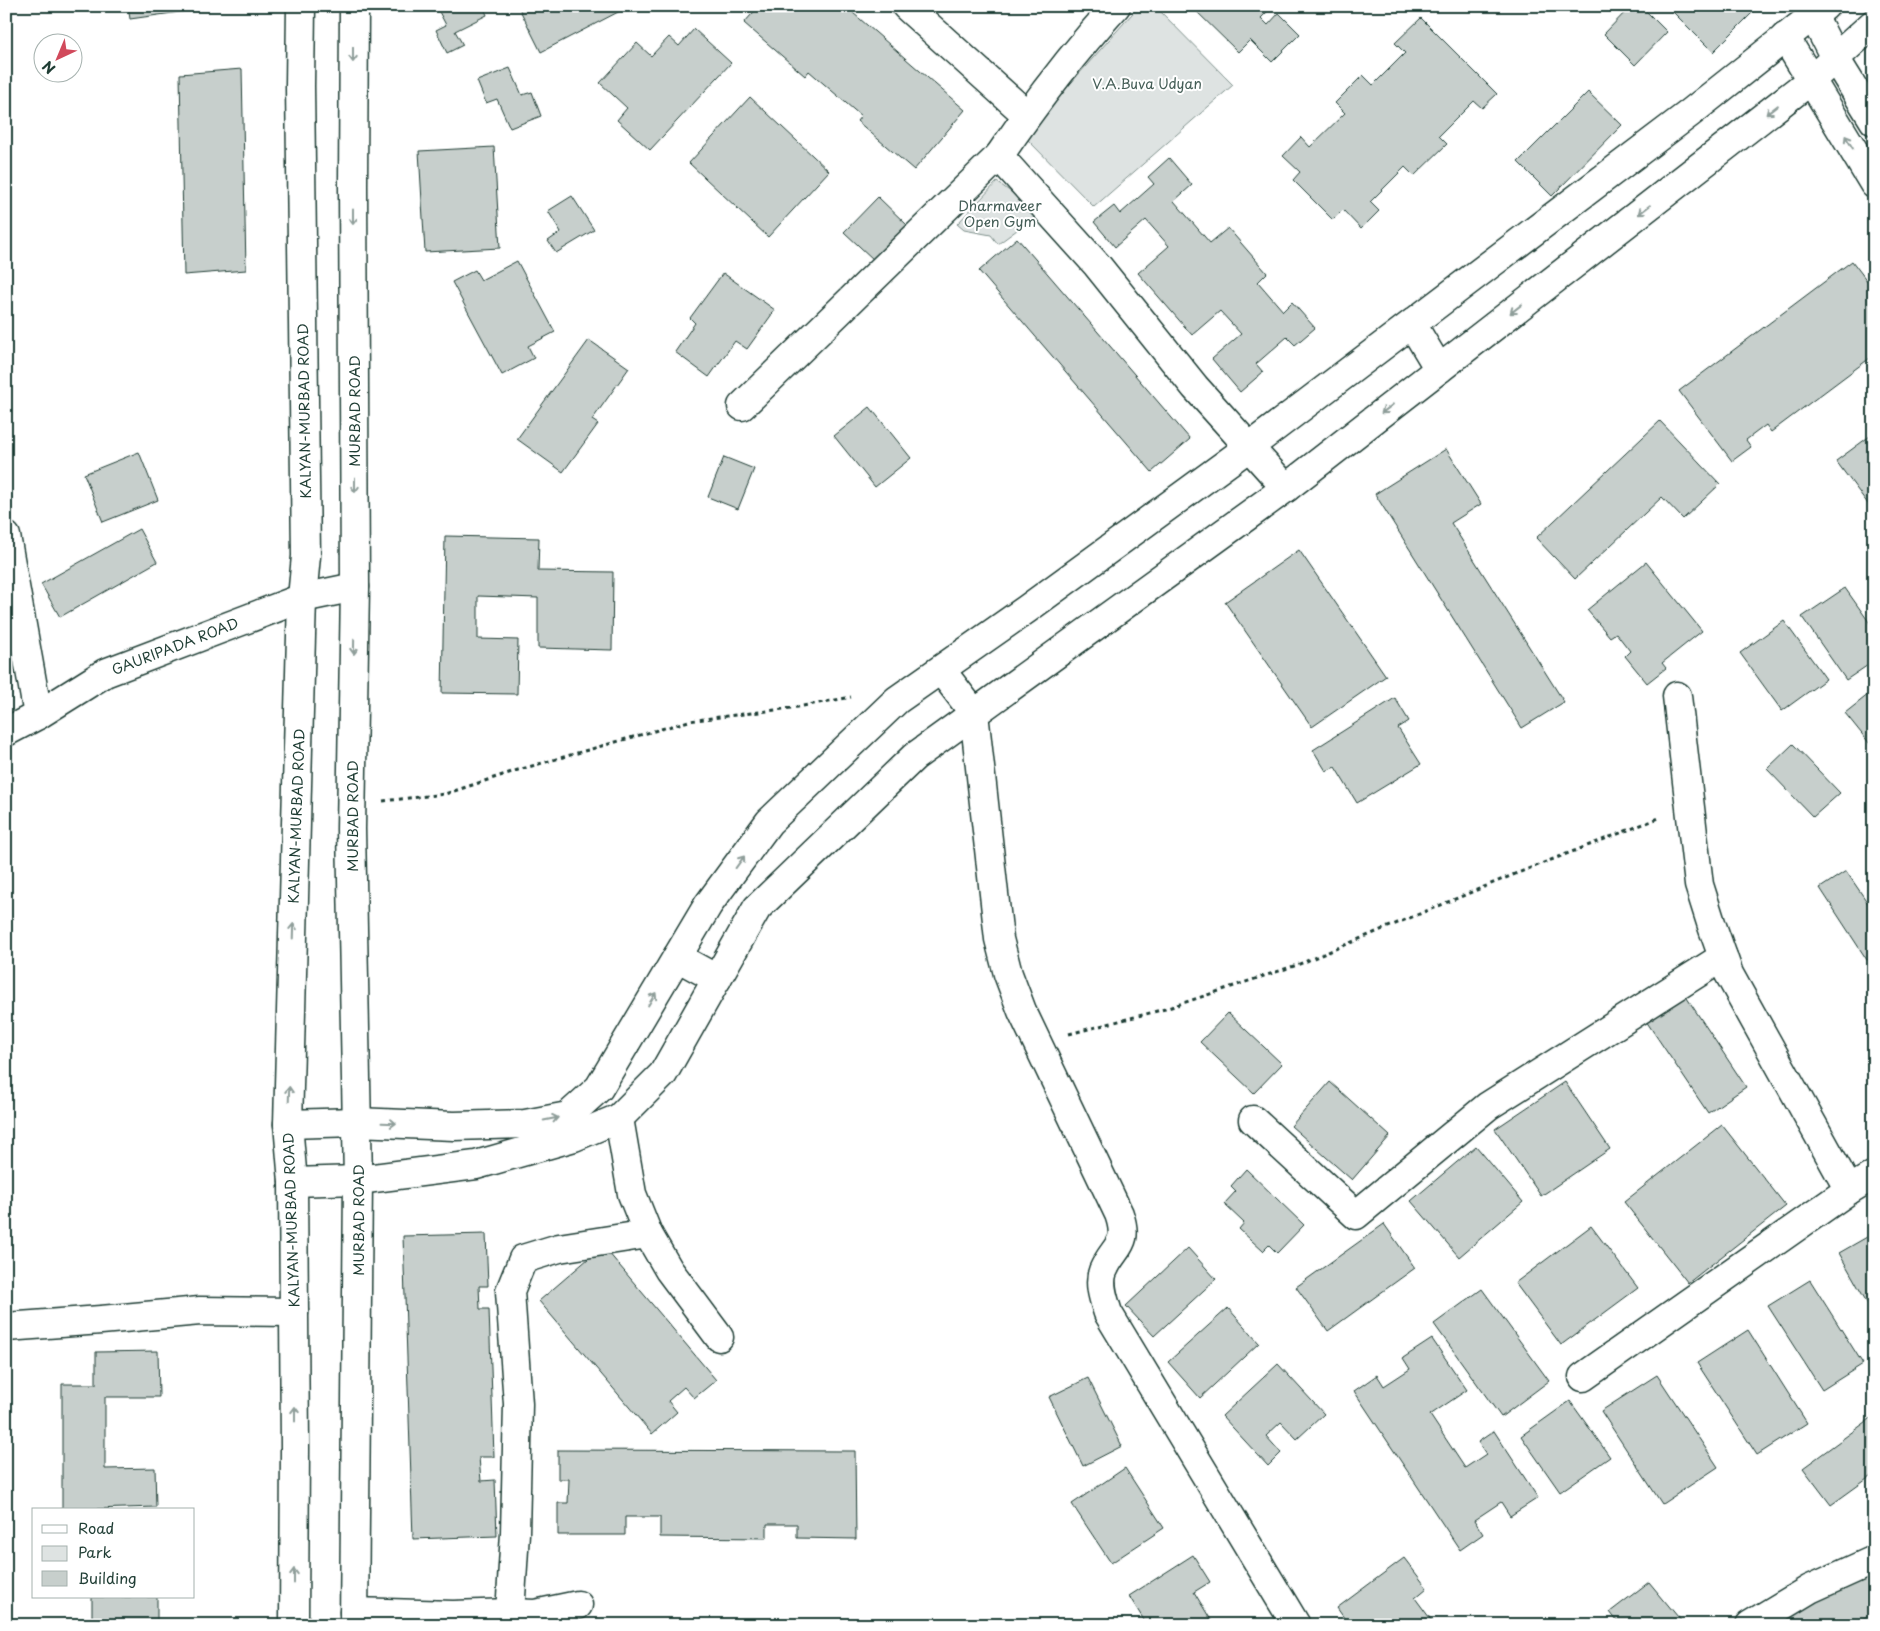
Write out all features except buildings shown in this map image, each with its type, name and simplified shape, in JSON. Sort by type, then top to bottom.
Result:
[{"type":"main road","name":"KALYAN-MURBAD ROAD","points":[[294,1625],[293,1182],[288,1124],[302,598],[306,556],[300,86],[301,6]]},
{"type":"main road","name":"MURBAD ROAD","points":[[354,6],[355,587],[351,805],[358,1180],[354,1619]]},
{"type":"main road","points":[[906,6],[1027,115]]},
{"type":"main road","points":[[742,406],[999,156],[1027,115],[1084,41],[1116,6]]},
{"type":"main road","points":[[288,1124],[356,1122],[454,1126],[525,1124],[568,1116],[599,1088],[708,905],[769,822],[896,700],[941,670],[1249,447],[1690,113],[1819,11],[1836,58],[1874,120]]},
{"type":"main road","points":[[293,1182],[358,1180],[476,1164],[574,1137],[619,1118],[662,1074],[757,908],[914,757],[1286,488],[1811,80],[1874,22]]},
{"type":"main road","points":[[1785,37],[1874,184]]},
{"type":"main road","points":[[999,156],[1097,265],[1195,387],[1286,488]]},
{"type":"main road","points":[[1412,324],[1440,369]]},
{"type":"main road","points":[[6,536],[38,715]]},
{"type":"main road","name":"GAURIPADA ROAD","points":[[6,732],[38,715],[105,673],[302,598],[355,587]]},
{"type":"main road","points":[[941,670],[974,713],[999,938],[1008,974],[1022,1011],[1119,1214],[1123,1227],[1123,1239],[1103,1272],[1101,1291],[1108,1313],[1296,1625]]},
{"type":"main road","points":[[1676,696],[1699,885],[1723,957],[1729,974],[1849,1190]]},
{"type":"main road","points":[[677,957],[717,979]]},
{"type":"main road","points":[[1253,1120],[1356,1215],[1488,1106],[1723,957]]},
{"type":"main road","points":[[619,1118],[632,1194],[648,1234],[669,1270],[719,1337]]},
{"type":"main road","points":[[1583,1377],[1849,1190],[1874,1175]]},
{"type":"main road","points":[[527,1617],[515,1533],[518,1404],[510,1291],[523,1259],[560,1248],[648,1234]]},
{"type":"main road","points":[[6,1327],[200,1311],[294,1312]]},
{"type":"main road","points":[[1750,1625],[1810,1589],[1874,1560]]},
{"type":"main road","points":[[354,1619],[453,1615],[527,1617],[578,1605]]},
{"type":"path","points":[[351,805],[444,794],[518,770],[690,721],[798,707],[858,696],[896,700]]},
{"type":"path","points":[[1037,1043],[1166,1009],[1297,966],[1514,874],[1690,806]]},
{"type":"green space","name":"V.A.Buva Udyan","points":[[1139,6],[1155,6],[1233,85],[1094,207],[1024,136]]},
{"type":"green space","name":"Dharmaveer Open Gym","points":[[997,182],[1040,213],[998,244],[991,235],[964,230],[957,224]]}]
